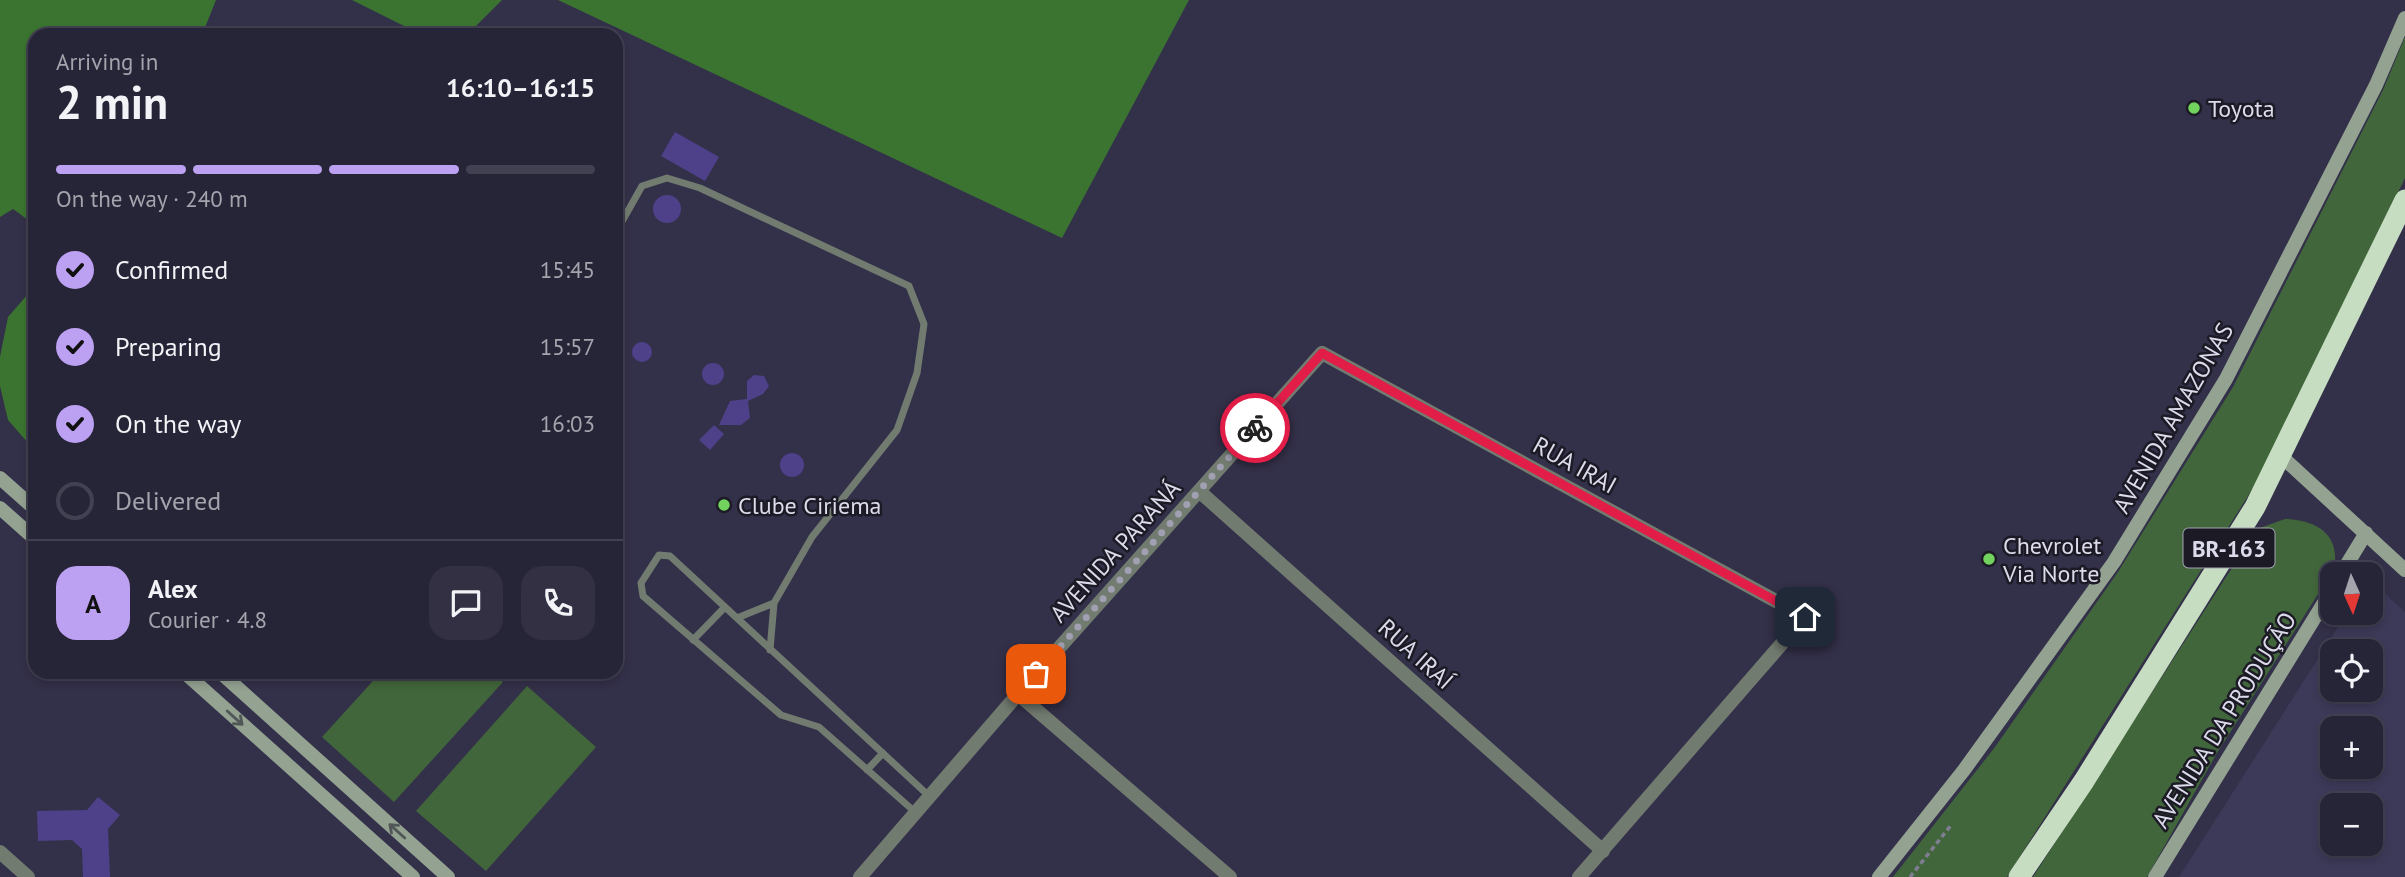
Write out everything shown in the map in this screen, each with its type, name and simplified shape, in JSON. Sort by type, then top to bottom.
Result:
[{"type":"highway","name":"BR-163","points":[[2019,877],[2084,781],[2255,507],[2405,200]]},
{"type":"street","name":"AVENIDA AMAZONAS","points":[[1879,877],[1964,770],[2121,551],[2226,379],[2376,85],[2405,18]]},
{"type":"street","name":"AVENIDA PARANÁ","points":[[860,877],[1018,694],[1322,353]]},
{"type":"street","name":"RUA IRAI","points":[[1322,353],[1805,617],[1603,850]]},
{"type":"street","points":[[2281,456],[2405,570]]},
{"type":"street","points":[[0,478],[28,503]]},
{"type":"street","name":"RUA IRAÍ","points":[[1199,491],[1603,850]]},
{"type":"street","points":[[0,508],[28,533]]},
{"type":"street","points":[[2348,562],[2366,533]]},
{"type":"street","name":"AVENIDA DA PRODUÇÃO","points":[[2155,877],[2320,608]]},
{"type":"street","points":[[192,679],[413,877]]},
{"type":"street","points":[[228,679],[448,877]]},
{"type":"street","points":[[1018,694],[1230,877]]},
{"type":"street","points":[[1579,877],[1603,850]]},
{"type":"street","points":[[0,852],[27,877]]},
{"type":"lane","points":[[623,220],[642,186],[667,178],[700,188],[909,286],[924,324],[917,373],[897,430],[812,537],[774,603],[770,650]]},
{"type":"lane","points":[[916,813],[819,727],[781,715],[640,591],[641,583],[659,555],[670,556],[929,797]]},
{"type":"lane","points":[[737,618],[774,603]]},
{"type":"lane","points":[[693,640],[725,607]]},
{"type":"lane","points":[[867,770],[883,752]]},
{"type":"path","points":[[1910,877],[1952,824]]},
{"type":"shaded area","points":[[2384,593],[2405,612],[2405,877],[2179,877],[2320,655],[2320,702],[2383,702],[2383,639],[2330,639],[2339,625],[2384,625]]},
{"type":"green space","points":[[0,0],[216,0],[205,28],[28,28],[28,220],[13,209],[0,217]]},
{"type":"green space","points":[[352,0],[502,0],[474,28],[408,28]]},
{"type":"green space","points":[[558,0],[1189,0],[1062,238],[623,31],[623,28],[617,28]]},
{"type":"green space","points":[[2405,37],[2405,178],[2267,466],[2007,877],[1893,877],[1995,747],[2118,572],[2233,387],[2383,90]]},
{"type":"green space","points":[[28,294],[28,443],[8,420],[0,386],[0,357],[8,317]]},
{"type":"green space","points":[[2285,519],[2307,522],[2324,531],[2330,538],[2334,547],[2335,562],[2320,562],[2320,591],[2217,753],[2147,877],[2033,877],[2257,529]]},
{"type":"green space","points":[[375,679],[500,679],[503,682],[394,802],[322,737]]},
{"type":"green space","points":[[527,686],[596,747],[486,871],[416,811]]},
{"type":"building","points":[[675,132],[719,157],[705,181],[661,156]]},
{"type":"building","points":[[667,195],[677,199],[681,209],[677,219],[667,223],[657,219],[653,209],[657,199]]},
{"type":"building","points":[[642,342],[649,345],[652,352],[649,359],[642,362],[635,359],[632,352],[635,345]]},
{"type":"building","points":[[713,363],[721,366],[724,374],[721,382],[713,385],[705,382],[702,374],[705,366]]},
{"type":"building","points":[[754,375],[764,376],[769,386],[763,394],[748,401],[750,418],[741,425],[719,425],[730,401],[747,399],[747,381]]},
{"type":"building","points":[[714,425],[724,434],[710,450],[699,440]]},
{"type":"building","points":[[792,453],[803,460],[804,465],[797,476],[792,477],[781,470],[780,465],[787,454]]},
{"type":"building","points":[[98,797],[120,815],[108,829],[110,877],[83,877],[82,849],[72,840],[38,841],[37,811],[87,810]]},
{"type":"way so far","points":[[1036,674],[1255,428]]},
{"type":"place","name":"Toyota","points":[[2194,108]]},
{"type":"place","name":"Clube Ciriema","points":[[724,505]]},
{"type":"place","name":"Chevrolet Via Norte","points":[[1989,559]]},
{"type":"route","points":[[1255,428],[1322,353],[1805,617]]}]
